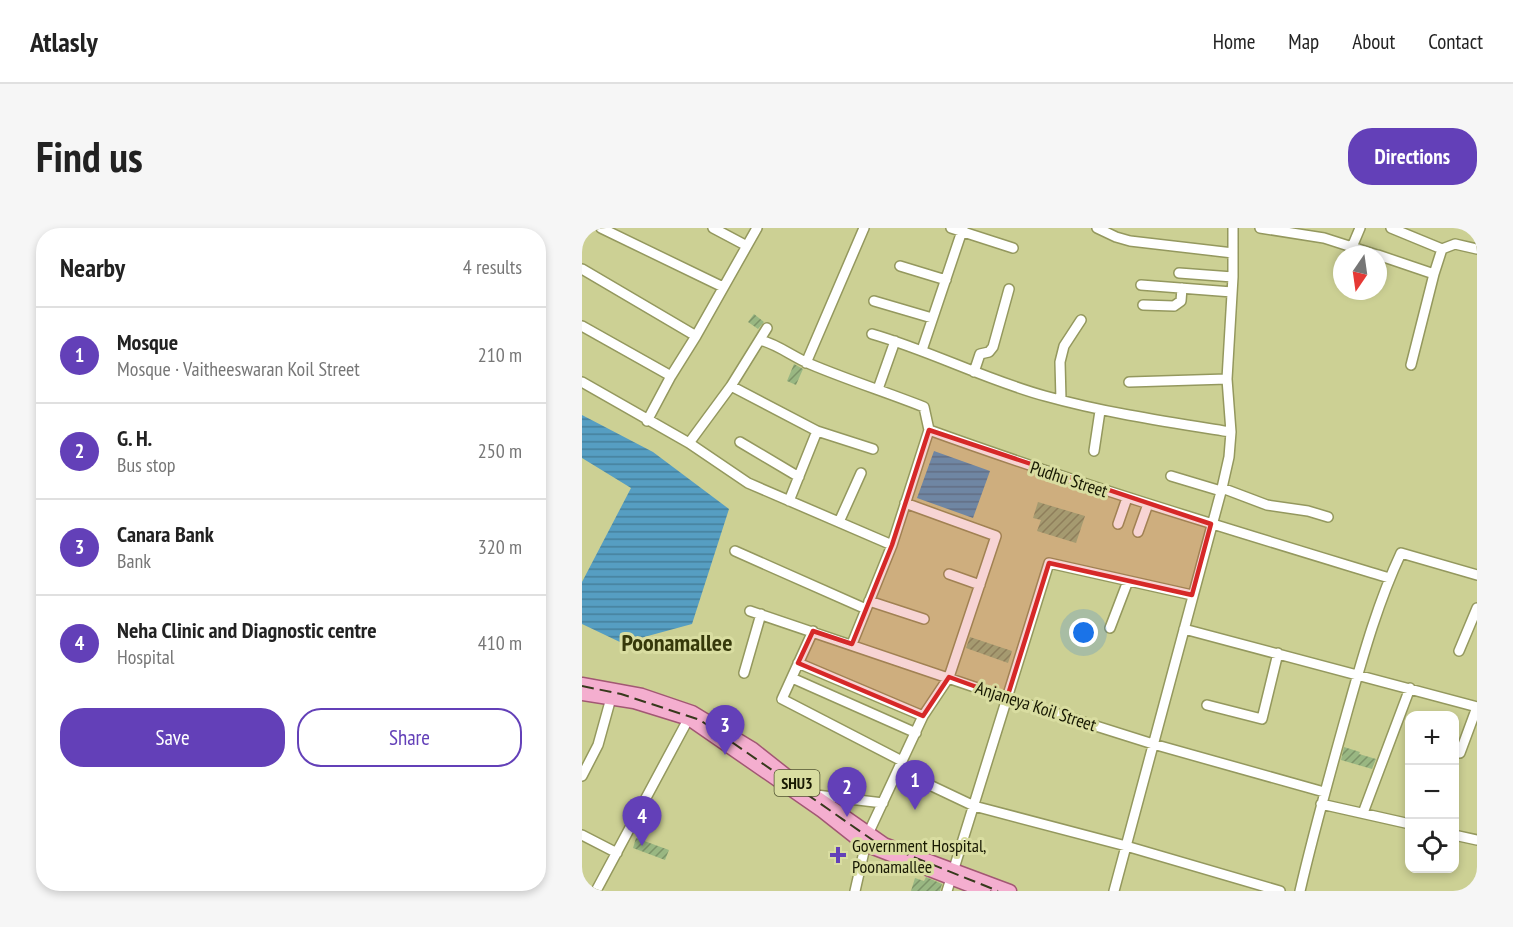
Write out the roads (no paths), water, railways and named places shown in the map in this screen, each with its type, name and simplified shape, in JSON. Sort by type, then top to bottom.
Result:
[{"type":"main road","name":"SHU3","points":[[582,687],[611,698],[691,715],[812,804],[866,839],[952,874],[1010,891]]},
{"type":"main road","name":"SHU3","points":[[582,687],[642,695],[691,715],[753,749],[814,795],[866,839]]},
{"type":"main road","name":"SHU3","points":[[952,874],[984,891]]},
{"type":"street","points":[[601,228],[723,287]]},
{"type":"street","points":[[713,228],[747,246]]},
{"type":"street","points":[[647,421],[757,228]]},
{"type":"street","points":[[806,363],[864,228]]},
{"type":"street","points":[[951,228],[1013,248]]},
{"type":"street","points":[[1096,228],[1130,241],[1233,253]]},
{"type":"street","points":[[1114,891],[1229,457],[1231,432],[1227,379],[1233,277],[1233,228]]},
{"type":"street","points":[[1260,228],[1324,238],[1349,246]]},
{"type":"street","points":[[1352,246],[1360,228]]},
{"type":"street","points":[[1391,228],[1442,249],[1455,244],[1477,249]]},
{"type":"street","points":[[922,350],[962,230]]},
{"type":"street","points":[[1411,365],[1442,249]]},
{"type":"street","points":[[1387,258],[1434,274]]},
{"type":"street","points":[[900,266],[946,280]]},
{"type":"street","points":[[582,270],[696,336]]},
{"type":"street","points":[[1179,273],[1233,277]]},
{"type":"street","points":[[1141,285],[1232,292]]},
{"type":"street","points":[[1143,305],[1174,306],[1181,301],[1182,288]]},
{"type":"street","points":[[974,372],[980,354],[989,352],[993,347],[1009,289]]},
{"type":"street","points":[[874,301],[932,318]]},
{"type":"street","points":[[1061,400],[1060,362],[1064,346],[1081,320]]},
{"type":"street","points":[[582,326],[671,376]]},
{"type":"street","points":[[689,443],[730,386],[767,328]]},
{"type":"street","points":[[872,334],[922,350],[974,372],[1100,411],[1231,432]]},
{"type":"street","points":[[760,340],[806,363],[855,383],[924,406],[929,430],[892,545],[852,644]]},
{"type":"street","points":[[878,389],[895,341]]},
{"type":"street","points":[[1129,382],[1227,379]]},
{"type":"street","points":[[582,382],[689,443],[748,483],[892,545]]},
{"type":"street","points":[[730,386],[817,431],[873,449]]},
{"type":"street","points":[[1094,451],[1100,411]]},
{"type":"street","name":"Pudhu Street","points":[[929,430],[1127,498],[1389,578]]},
{"type":"street","points":[[789,501],[817,431]]},
{"type":"street","points":[[740,442],[799,477]]},
{"type":"street","points":[[839,522],[861,473]]},
{"type":"street","points":[[1172,476],[1267,505],[1308,511],[1328,517]]},
{"type":"street","points":[[1118,524],[1127,498]]},
{"type":"street","points":[[855,891],[866,839],[923,716],[949,677],[996,536],[905,503]]},
{"type":"street","points":[[1138,532],[1148,504]]},
{"type":"street","points":[[735,551],[868,605],[924,619]]},
{"type":"street","points":[[1312,891],[1300,890],[1324,792],[1358,674],[1389,578],[1401,553],[1477,575]]},
{"type":"street","points":[[946,891],[1049,563],[1192,595]]},
{"type":"street","points":[[949,573],[980,585]]},
{"type":"street","points":[[1110,628],[1128,581]]},
{"type":"street","points":[[1459,651],[1477,608]]},
{"type":"street","name":"Anjaneya Koil Street","points":[[750,611],[1007,698],[1153,744],[1324,792]]},
{"type":"street","points":[[744,673],[762,614]]},
{"type":"street","points":[[1184,629],[1477,707],[1460,753]]},
{"type":"street","points":[[813,631],[782,699],[900,765],[974,806],[1126,846],[1280,891]]},
{"type":"street","points":[[1207,705],[1262,719],[1278,653]]},
{"type":"street","points":[[798,663],[923,716]]},
{"type":"street","points":[[792,678],[915,733]]},
{"type":"street","points":[[1363,813],[1410,688]]},
{"type":"street","points":[[582,776],[598,745],[611,698]]},
{"type":"street","points":[[596,891],[691,715]]},
{"type":"street","points":[[814,795],[883,803]]},
{"type":"street","points":[[1321,804],[1405,823]]},
{"type":"street","points":[[1459,835],[1477,840]]},
{"type":"street","points":[[582,836],[617,853]]},
{"type":"water","points":[[582,415],[653,452],[729,509],[692,624],[622,643],[582,624],[582,582],[631,488],[582,458]]},
{"type":"water","points":[[934,451],[990,471],[973,518],[917,498]]},
{"type":"railway","points":[[582,686],[621,694],[700,720],[874,841],[998,891]]},
{"type":"place","name":"Canara Bank","points":[[725,755]]},
{"type":"place","name":"Mosque","points":[[915,810]]},
{"type":"place","name":"G. H.","points":[[847,817]]},
{"type":"place","name":"Neha Clinic and Diagnostic centre","points":[[642,846]]},
{"type":"place","name":"Government Hospital, Poonamallee","points":[[838,855]]},
{"type":"district","name":"Poonamallee","points":[[677,642]]}]
